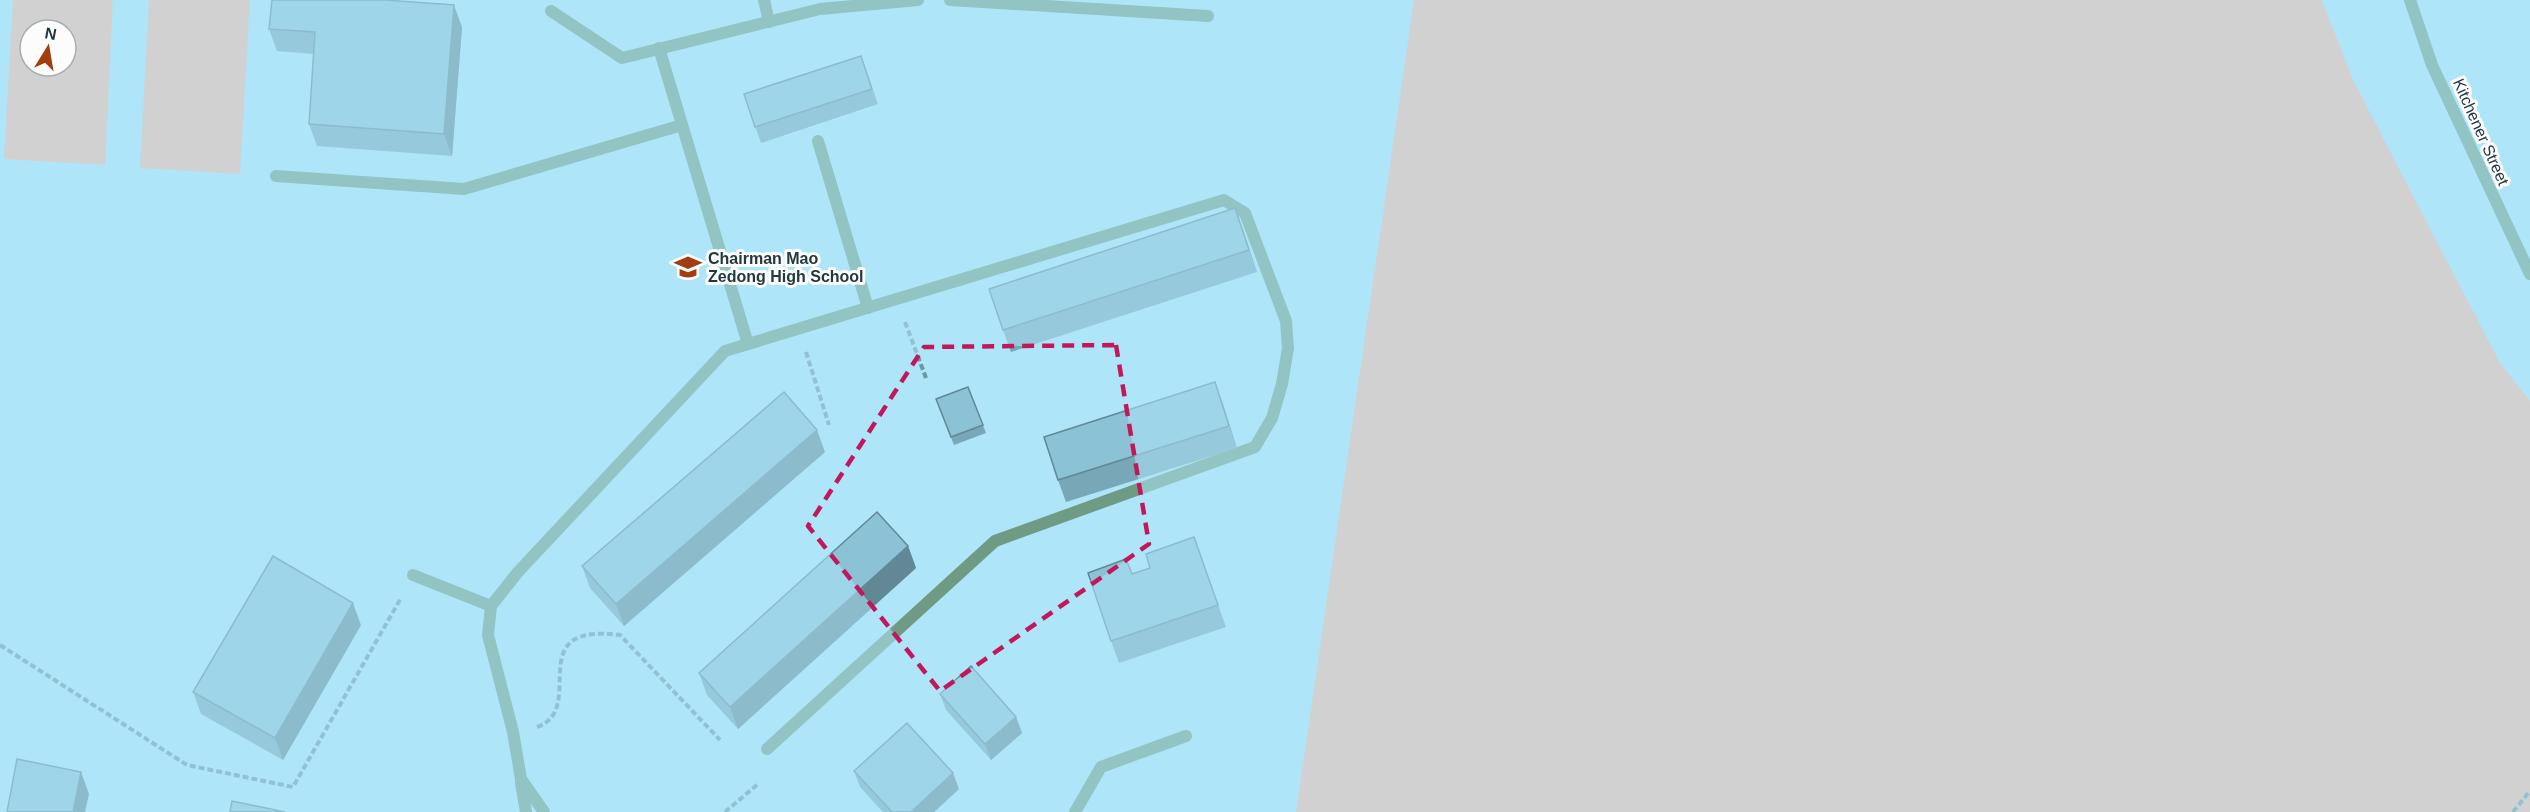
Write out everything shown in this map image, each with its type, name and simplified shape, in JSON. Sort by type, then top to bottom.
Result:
[{"type":"street","points":[[764,0],[769,22]]},
{"type":"street","points":[[551,11],[622,58],[820,9],[918,0]]},
{"type":"street","points":[[950,0],[1208,16]]},
{"type":"street","name":"Kitchener Street","points":[[2410,0],[2432,65],[2530,274]]},
{"type":"street","points":[[659,48],[748,344]]},
{"type":"street","points":[[276,176],[464,189],[682,125]]},
{"type":"street","points":[[818,141],[868,308]]},
{"type":"street","points":[[526,812],[513,732],[488,635],[491,606],[518,572],[725,351],[1224,200],[1245,213],[1286,321],[1288,348],[1272,418],[1255,447],[995,541],[767,749]]},
{"type":"street","points":[[413,575],[491,606]]},
{"type":"street","points":[[1076,812],[1101,767],[1186,736]]},
{"type":"street","points":[[521,779],[544,812]]},
{"type":"path","points":[[897,299],[926,378]]},
{"type":"path","points":[[798,329],[829,426]]},
{"type":"path","points":[[0,645],[187,765],[293,787],[413,575]]},
{"type":"path","points":[[513,732],[546,724],[554,715],[559,700],[560,659],[575,639],[588,633],[620,636],[720,740]]},
{"type":"path","points":[[725,812],[758,784]]},
{"type":"path","points":[[2513,812],[2530,791]]},
{"type":"highlighted area","points":[[1116,345],[1149,544],[940,691],[808,526],[924,347]]},
{"type":"shaded area","points":[[13,0],[113,0],[105,165],[4,159]]},
{"type":"shaded area","points":[[149,0],[250,0],[240,174],[140,168]]},
{"type":"shaded area","points":[[1414,0],[2322,0],[2353,80],[2500,363],[2530,401],[2530,812],[1296,812]]},
{"type":"building","points":[[272,0],[385,0],[454,5],[444,134],[309,124],[315,32],[269,29]]},
{"type":"building","points":[[861,56],[872,89],[755,127],[744,94]]},
{"type":"building","points":[[1235,208],[1249,250],[1003,330],[989,289]]},
{"type":"building","points":[[1215,382],[1229,426],[1058,480],[1044,437]]},
{"type":"building","points":[[968,387],[983,425],[951,437],[936,399]]},
{"type":"building","points":[[784,392],[817,430],[616,604],[582,566]]},
{"type":"building","points":[[877,512],[908,546],[730,707],[699,673]]},
{"type":"building","points":[[1194,537],[1218,605],[1111,641],[1088,573],[1126,559],[1132,574],[1150,568],[1146,554]]},
{"type":"building","points":[[273,556],[353,603],[275,738],[193,692]]},
{"type":"building","points":[[971,666],[1016,717],[985,744],[940,694]]},
{"type":"building","points":[[907,723],[953,773],[911,812],[892,812],[854,771]]},
{"type":"building","points":[[17,759],[81,772],[73,812],[7,812]]},
{"type":"building","points":[[232,801],[285,812],[230,812]]},
{"type":"place","name":"Chairman Mao Zedong High School","points":[[688,267]]}]
